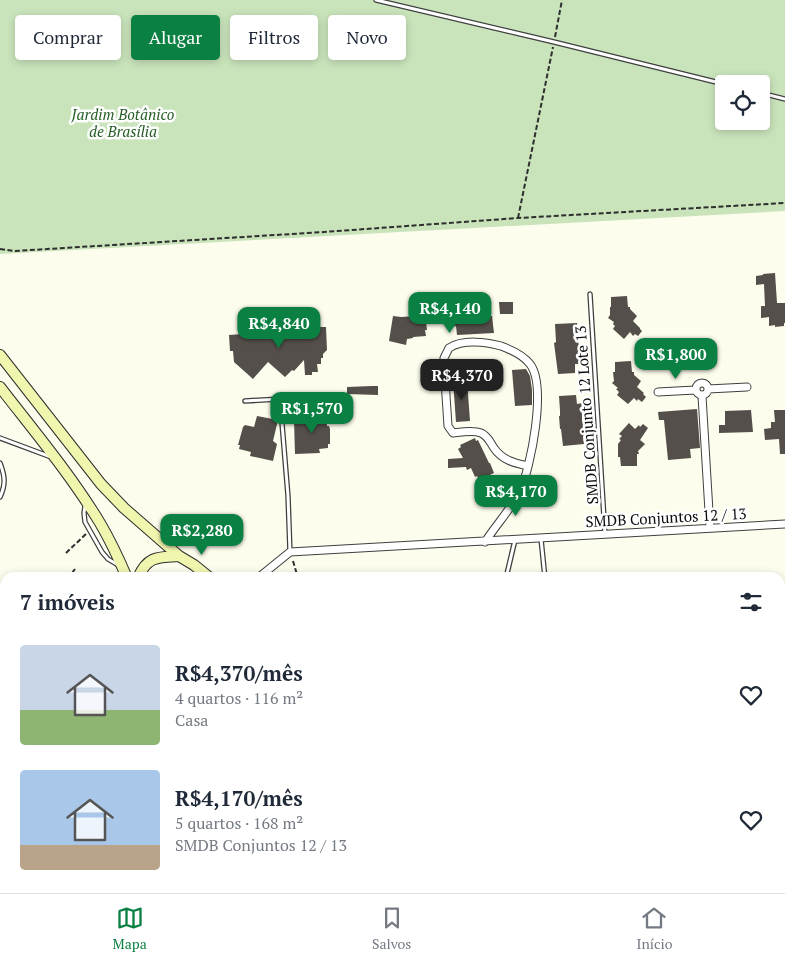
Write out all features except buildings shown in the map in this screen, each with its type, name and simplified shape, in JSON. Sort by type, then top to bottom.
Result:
[{"type":"main road","points":[[0,356],[101,484],[124,508],[179,556],[203,572]]},
{"type":"main road","points":[[0,387],[85,500],[109,538],[124,572]]},
{"type":"main road","points":[[141,572],[147,563],[154,559],[179,556]]},
{"type":"street","points":[[485,542],[518,494],[525,479],[528,466],[536,424],[537,381],[531,365],[510,349],[495,345],[461,343],[449,348],[444,358],[448,426],[453,432],[467,431],[481,434],[489,439],[503,458],[514,464],[528,466]]},
{"type":"street","points":[[696,390],[697,385],[701,383],[706,384],[708,389]]},
{"type":"street","points":[[708,389],[747,387]]},
{"type":"street","points":[[702,396],[707,393],[708,389]]},
{"type":"street","points":[[658,392],[696,390]]},
{"type":"street","points":[[696,390],[702,396]]},
{"type":"street","points":[[702,396],[710,528]]},
{"type":"street","name":"SMDB Conjuntos 12 / 13","points":[[290,552],[785,523]]},
{"type":"street","points":[[264,572],[290,552]]},
{"type":"lane","points":[[376,0],[715,82]]},
{"type":"lane","points":[[770,95],[785,99]]},
{"type":"lane","name":"SMDB Conjunto 12 Lote 13","points":[[590,294],[605,535]]},
{"type":"lane","points":[[245,401],[307,397]]},
{"type":"lane","points":[[280,399],[288,496],[290,552]]},
{"type":"lane","points":[[0,438],[56,459]]},
{"type":"lane","points":[[0,442],[8,440]]},
{"type":"lane","points":[[0,463],[5,479],[0,497]]},
{"type":"lane","points":[[0,480],[5,479]]},
{"type":"lane","points":[[541,538],[544,572]]},
{"type":"lane","points":[[507,572],[515,540]]},
{"type":"path","points":[[518,218],[562,0]]},
{"type":"path","points":[[0,249],[15,251],[518,218],[785,203]]},
{"type":"path","points":[[66,553],[90,530]]},
{"type":"path","points":[[290,552],[296,572]]},
{"type":"green space","name":"Jardim Botânico de Brasília","points":[[0,0],[785,0],[785,211],[0,254]]}]
